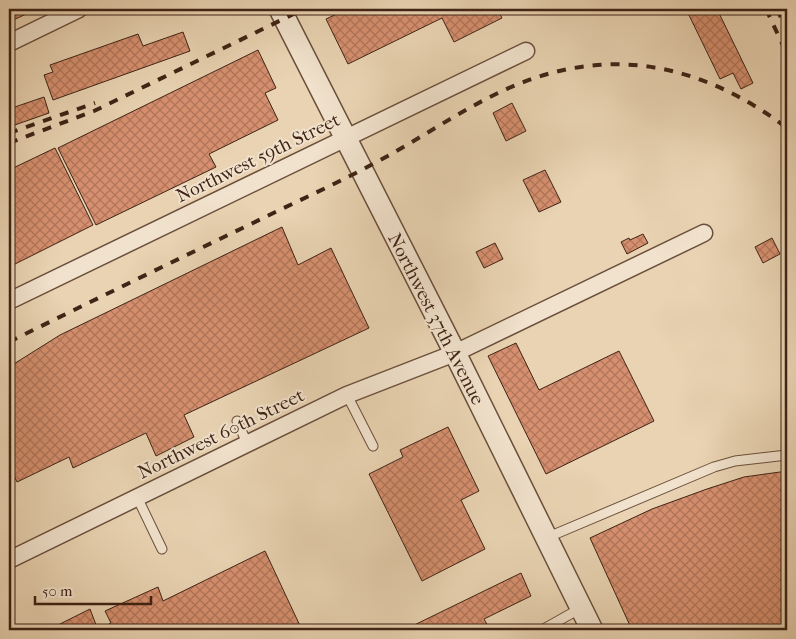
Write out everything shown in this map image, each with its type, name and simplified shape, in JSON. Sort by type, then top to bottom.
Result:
[{"type":"street","points":[[9,43],[80,9]]},
{"type":"street","name":"Northwest 37th Avenue","points":[[280,9],[455,353],[592,630]]},
{"type":"street","name":"Northwest 59th Street","points":[[9,301],[526,51]]},
{"type":"street","name":"Northwest 60th Street","points":[[9,560],[347,395],[455,353],[704,233]]},
{"type":"lane","points":[[347,395],[373,446]]},
{"type":"lane","points":[[237,421],[247,443]]},
{"type":"lane","points":[[546,538],[714,467],[735,461],[787,455]]},
{"type":"lane","points":[[137,498],[162,549]]},
{"type":"lane","points":[[542,630],[581,607]]},
{"type":"building","points":[[9,9],[37,9],[9,22]]},
{"type":"building","points":[[347,9],[497,9],[502,18],[454,42],[442,18],[348,64],[326,19]]},
{"type":"building","points":[[686,9],[717,9],[753,83],[741,89],[733,73],[720,79]]},
{"type":"building","points":[[183,32],[190,51],[53,100],[44,75],[53,72],[50,65],[138,34],[143,46]]},
{"type":"building","points":[[258,50],[276,88],[265,93],[278,120],[209,154],[216,167],[96,225],[58,148]]},
{"type":"building","points":[[44,97],[49,113],[9,127],[9,109]]},
{"type":"building","points":[[512,103],[526,131],[506,141],[493,113]]},
{"type":"building","points":[[55,148],[93,225],[9,267],[9,170]]},
{"type":"building","points":[[545,170],[561,202],[539,212],[523,180]]},
{"type":"building","points":[[282,227],[298,265],[331,248],[369,328],[184,415],[194,437],[156,456],[146,433],[73,468],[69,457],[17,482],[9,465],[9,367],[60,335]]},
{"type":"building","points":[[643,234],[648,243],[627,254],[621,242]]},
{"type":"building","points":[[772,238],[780,254],[763,263],[755,247]]},
{"type":"building","points":[[495,243],[503,259],[484,268],[476,252]]},
{"type":"building","points":[[516,343],[539,390],[619,351],[654,421],[546,474],[488,356]]},
{"type":"building","points":[[448,427],[479,491],[461,500],[485,549],[422,581],[369,474],[403,457],[400,450]]},
{"type":"building","points":[[780,472],[787,473],[787,630],[632,630],[590,538],[652,509],[707,489],[744,477]]},
{"type":"building","points":[[265,551],[302,630],[98,630],[111,623],[105,611],[158,587],[163,601]]},
{"type":"building","points":[[521,573],[531,596],[484,619],[490,630],[404,630]]},
{"type":"building","points":[[90,609],[98,630],[48,630]]},
{"type":"railway","points":[[9,143],[94,111],[304,9]]},
{"type":"railway","points":[[766,9],[787,54]]},
{"type":"railway","points":[[777,9],[787,31]]},
{"type":"railway","points":[[9,342],[358,172],[494,95],[546,74],[574,68],[603,65],[632,65],[660,68],[687,75],[739,97],[787,128]]},
{"type":"railway","points":[[9,133],[95,103]]}]
